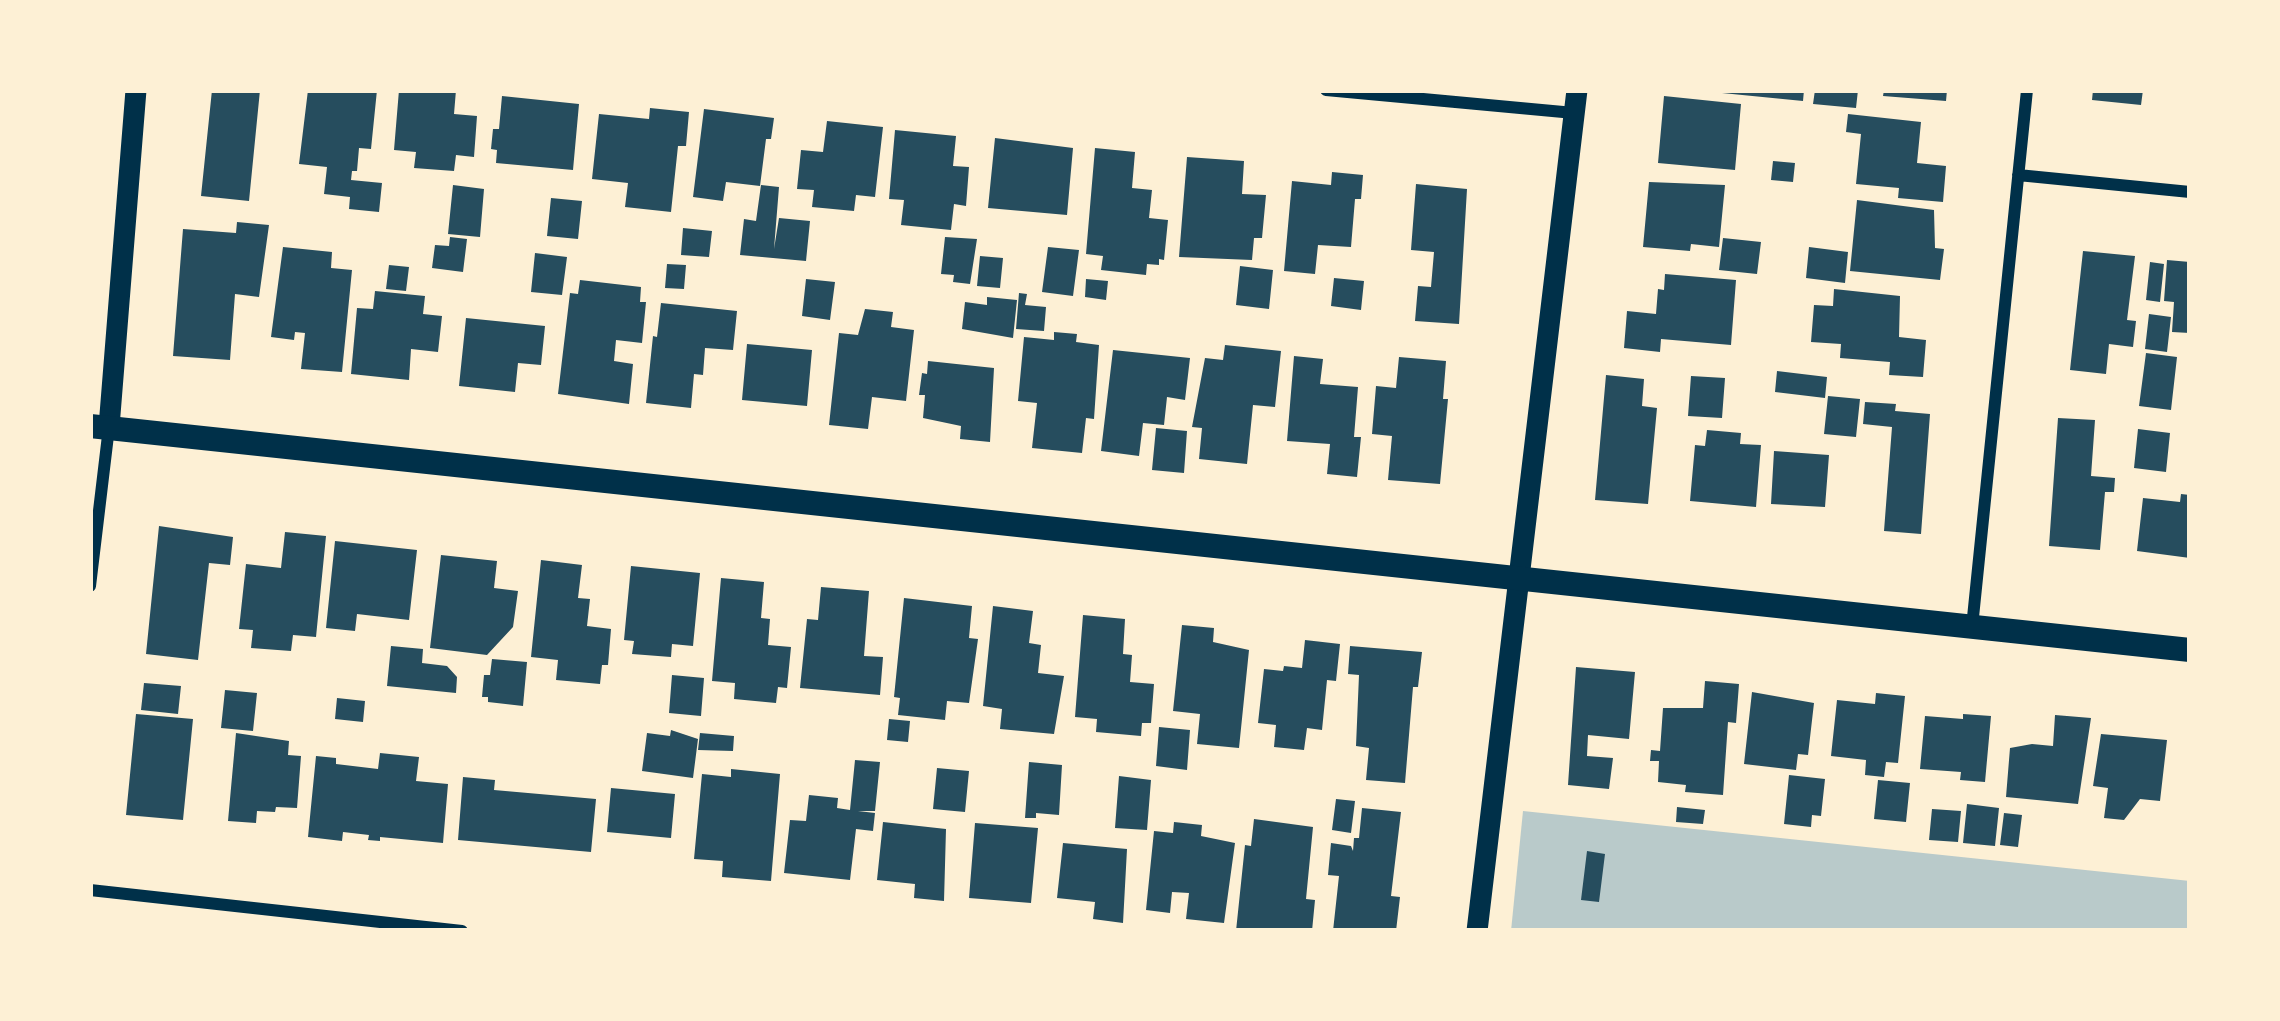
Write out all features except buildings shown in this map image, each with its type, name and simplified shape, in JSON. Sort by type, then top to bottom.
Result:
[{"type":"main road","points":[[99,427],[2190,650]]},
{"type":"street","points":[[90,586],[99,427],[136,90]]},
{"type":"street","points":[[1326,90],[1576,102],[1477,931]]},
{"type":"street","points":[[1972,628],[2027,90]]},
{"type":"street","points":[[2018,175],[2190,192]]},
{"type":"street","points":[[90,890],[462,931]]},
{"type":"shaded area","points":[[1523,811],[2190,881],[2190,931],[1511,931]]}]
